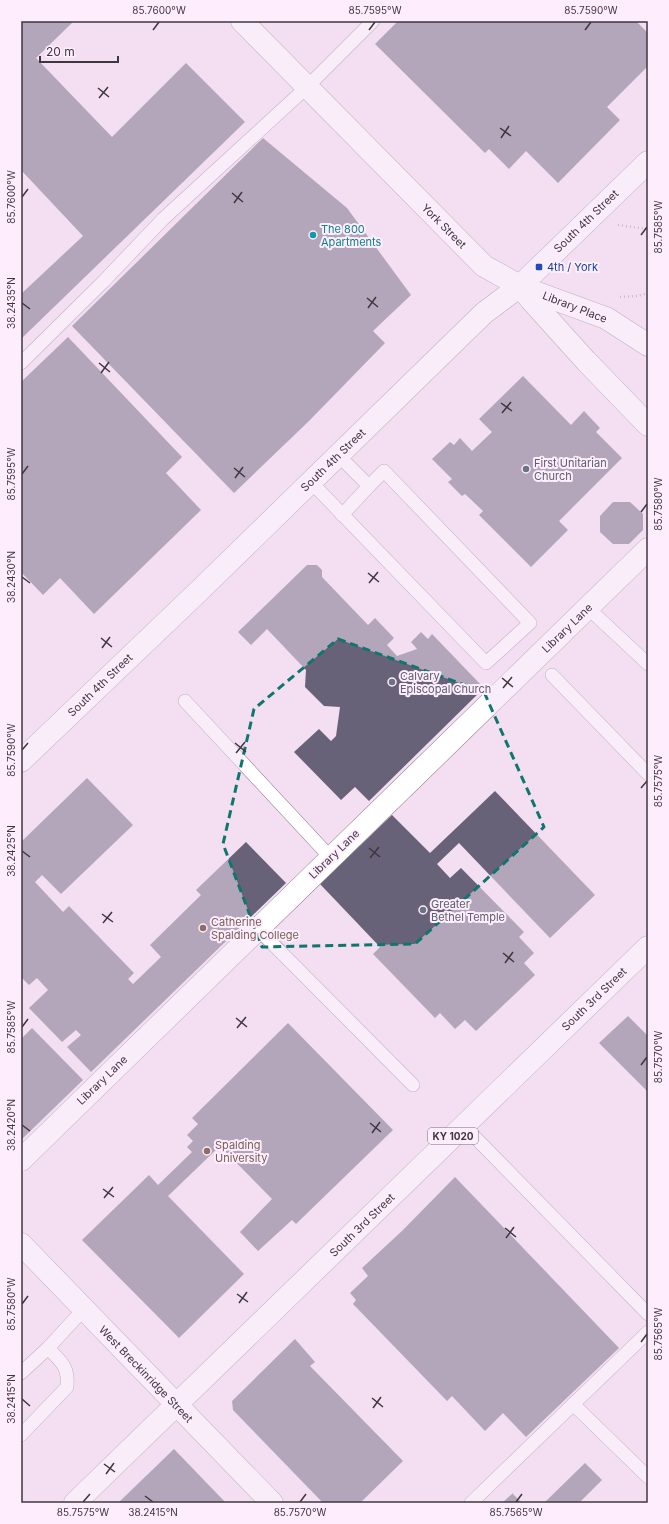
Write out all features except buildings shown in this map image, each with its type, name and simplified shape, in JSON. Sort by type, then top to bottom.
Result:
[{"type":"street","name":"York Street","points":[[243,21],[484,266],[520,286],[530,300],[586,361],[648,425]]},
{"type":"street","name":"South 4th Street","points":[[21,761],[484,313],[520,286],[648,162]]},
{"type":"street","name":"Library Place","points":[[520,286],[606,318],[648,345]]},
{"type":"street","name":"Library Lane","points":[[21,1160],[648,549]]},
{"type":"street","name":"South 3rd Street","points":[[75,1503],[648,947]]},
{"type":"street","name":"West Breckinridge Street","points":[[21,1244],[272,1503]]},
{"type":"lane","points":[[21,363],[104,281],[162,218],[307,87],[365,24]]},
{"type":"lane","points":[[338,454],[369,486]]},
{"type":"lane","points":[[311,482],[342,515],[486,663],[530,623],[384,471],[342,515]]},
{"type":"lane","points":[[588,608],[648,664]]},
{"type":"lane","points":[[552,676],[648,774]]},
{"type":"lane","points":[[185,701],[330,858]]},
{"type":"lane","points":[[258,929],[413,1085]]},
{"type":"lane","points":[[464,1126],[648,1314]]},
{"type":"lane","points":[[21,1373],[48,1348],[84,1309]]},
{"type":"lane","points":[[471,1503],[648,1332]]},
{"type":"lane","points":[[21,1435],[67,1387],[68,1378],[65,1367],[48,1348]]},
{"type":"lane","points":[[573,1404],[648,1478]]},
{"type":"path","points":[[612,224],[648,228],[648,240]]},
{"type":"path","points":[[616,297],[648,294]]},
{"type":"highlighted area","points":[[338,639],[484,692],[544,827],[415,944],[262,947],[223,844],[254,709]]},
{"type":"place","name":"The 800 Apartments","points":[[313,235]]},
{"type":"place","name":"4th / York","points":[[539,267]]},
{"type":"place","name":"First Unitarian Church","points":[[526,469]]},
{"type":"place","name":"Calvary Episcopal Church","points":[[392,682]]},
{"type":"place","name":"Greater Bethel Temple","points":[[423,910]]},
{"type":"place","name":"Catherine Spalding College","points":[[203,928]]},
{"type":"place","name":"Spalding University","points":[[207,1151]]}]
